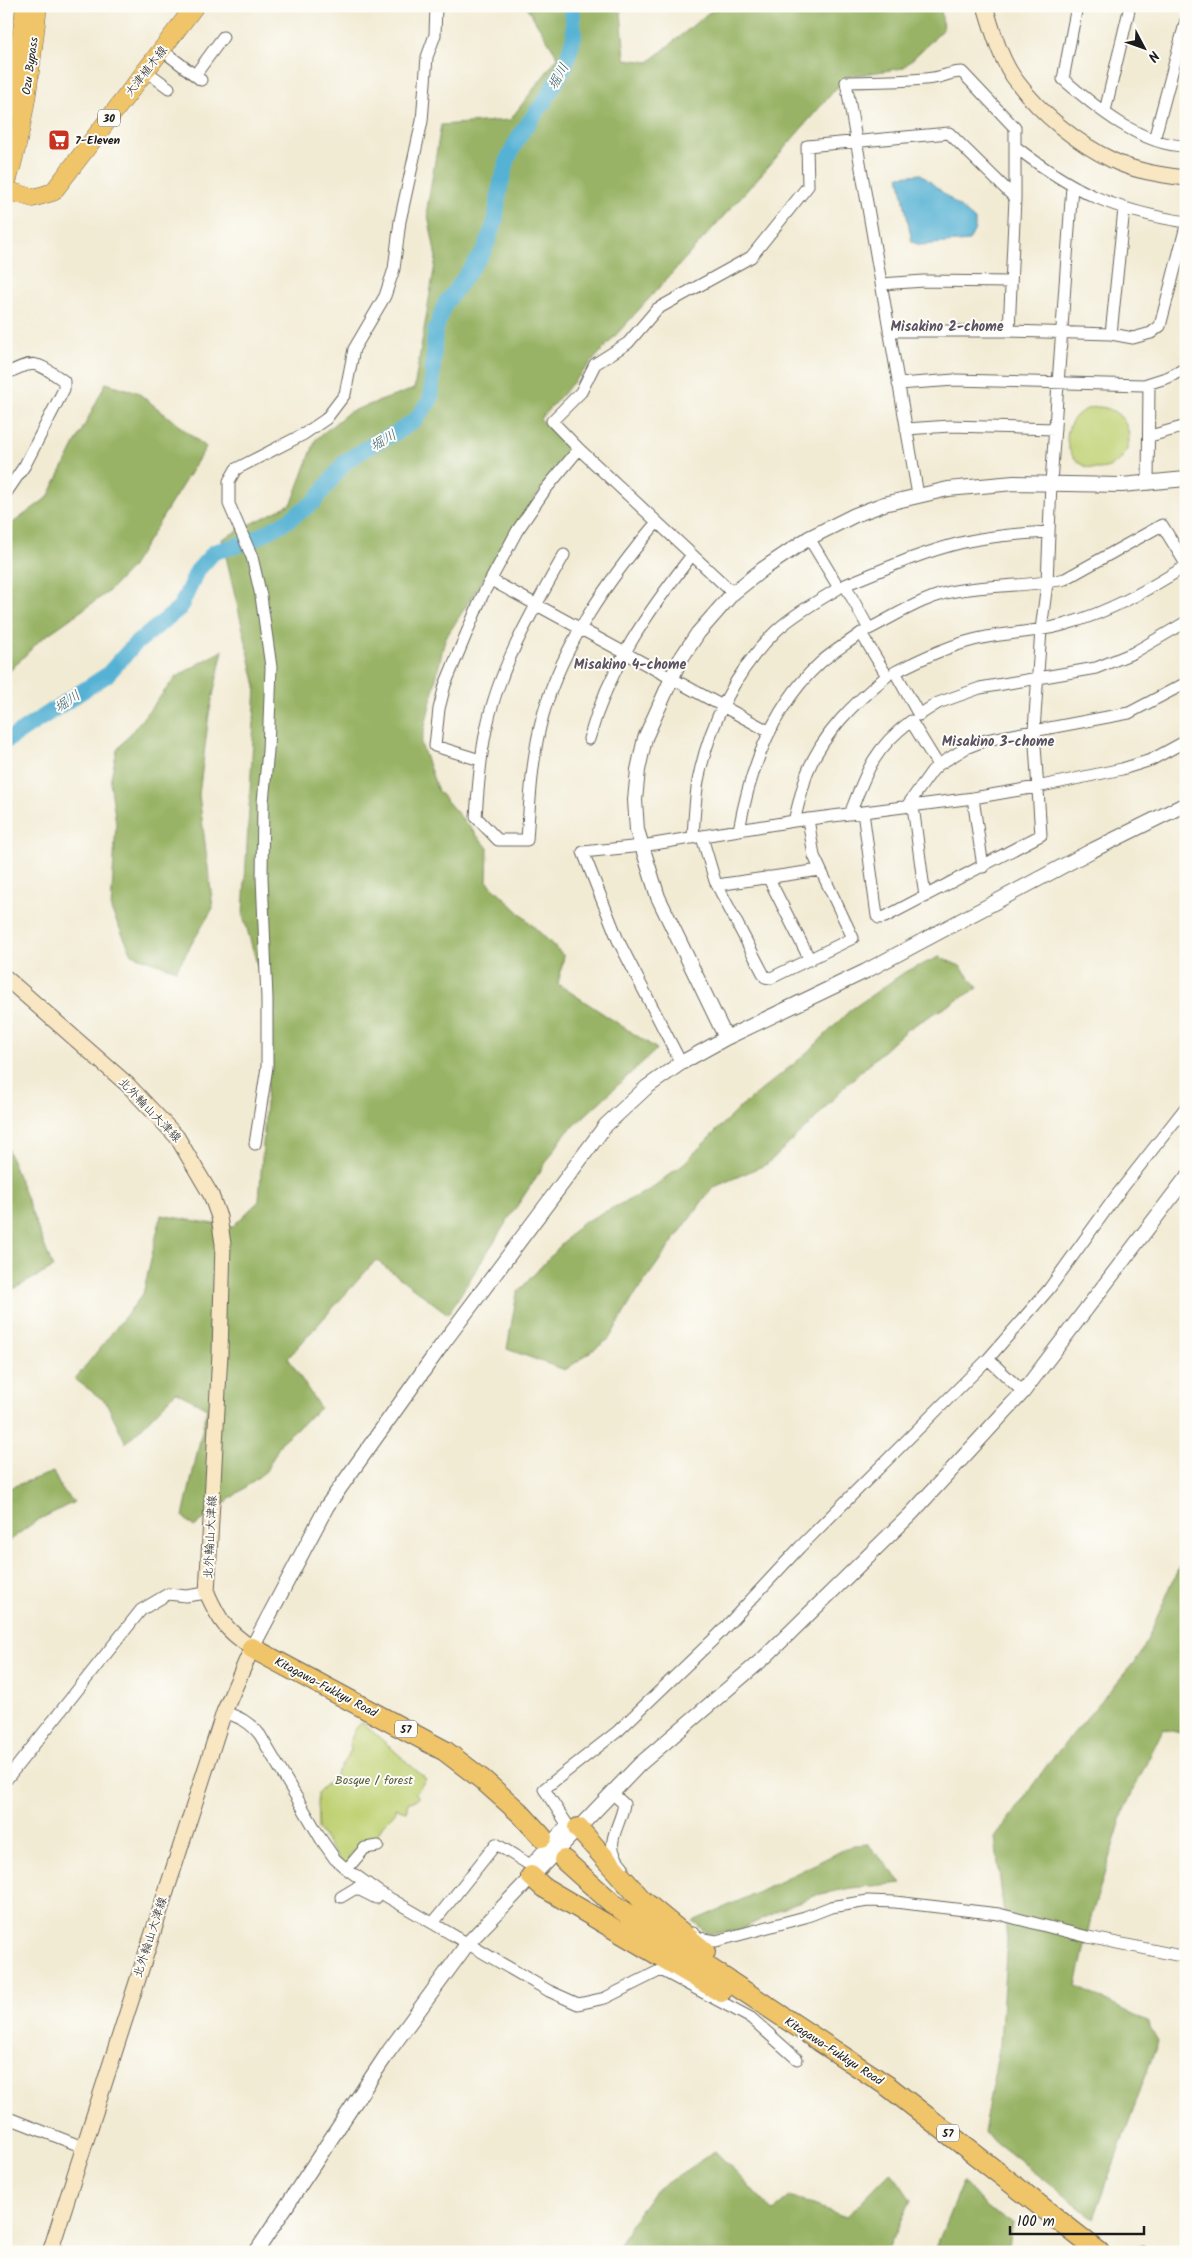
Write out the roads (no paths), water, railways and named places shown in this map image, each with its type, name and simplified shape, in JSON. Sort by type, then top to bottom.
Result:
[{"type":"highway","name":"Kitagawa-Fukkyu Road","points":[[252,1648],[445,1752],[482,1780],[520,1813],[542,1837]]},
{"type":"highway","points":[[578,1828],[642,1900],[691,1942],[760,1992],[792,2023]]},
{"type":"highway","name":"Kitagawa-Fukkyu Road","points":[[564,1860],[579,1876],[619,1908],[889,2087],[1098,2252]]},
{"type":"highway","points":[[531,1876],[543,1887],[725,1994],[792,2023]]},
{"type":"main road","name":"Ozu Bypass","points":[[6,138],[11,89],[26,6]]},
{"type":"main road","name":"Ozu Bypass","points":[[6,185],[15,157],[30,75],[38,6]]},
{"type":"main road","name":"大津植木線","points":[[6,190],[33,198],[52,192],[195,6]]},
{"type":"main road","points":[[985,6],[996,43],[1017,82],[1049,116],[1078,140],[1112,160],[1156,174],[1186,178]]},
{"type":"main road","name":"北外輪山大津線","points":[[6,978],[128,1085],[177,1137],[211,1194],[219,1217],[223,1244],[220,1353],[207,1594],[218,1617],[231,1634],[252,1648],[224,1712],[50,2252]]},
{"type":"street","points":[[255,1144],[267,1067],[267,999],[262,877],[271,667],[261,596],[252,557],[229,504],[229,480],[236,469],[304,434],[326,419],[345,394],[354,349],[385,296],[394,269],[400,221],[422,121],[427,57],[434,35],[436,6]]},
{"type":"street","points":[[1077,6],[1063,79],[1090,103],[1120,124],[1154,140],[1176,146],[1186,146]]},
{"type":"street","points":[[1104,111],[1130,6]]},
{"type":"street","points":[[1154,140],[1186,20]]},
{"type":"street","points":[[162,50],[198,77],[223,38]]},
{"type":"street","points":[[146,71],[168,88]]},
{"type":"street","points":[[918,495],[846,82],[936,78],[954,71],[962,72],[1015,128],[1017,148],[1009,331]]},
{"type":"street","points":[[733,593],[579,449],[552,421],[582,392],[595,364],[628,343],[657,309],[751,257],[808,186],[807,146],[949,133],[1015,198]]},
{"type":"street","points":[[1017,148],[1072,186],[1098,200],[1154,217],[1186,222]]},
{"type":"street","points":[[863,812],[877,916],[879,918],[885,917],[925,897],[1041,835],[1034,730],[1041,630],[1047,583],[1051,483],[1072,186]]},
{"type":"street","points":[[1111,334],[1124,209]]},
{"type":"street","points":[[890,332],[1009,331],[1111,334],[1134,338],[1151,333],[1160,326],[1186,226]]},
{"type":"street","points":[[881,284],[924,281],[1011,282]]},
{"type":"street","points":[[6,374],[20,366],[34,363],[44,367],[64,381],[64,389],[25,465],[6,493]]},
{"type":"street","points":[[898,384],[955,380],[1149,384],[1169,377],[1186,368]]},
{"type":"street","points":[[1148,484],[1150,436],[1149,384]]},
{"type":"street","points":[[906,429],[950,426],[1055,429]]},
{"type":"street","points":[[1150,436],[1186,426]]},
{"type":"street","points":[[480,760],[435,746],[439,709],[445,685],[491,580],[517,531],[545,490],[579,449]]},
{"type":"street","points":[[726,1038],[658,896],[637,830],[635,800],[638,770],[646,738],[680,660],[698,634],[733,593],[763,568],[809,538],[855,515],[884,504],[948,489],[1014,483],[1148,484],[1186,479]]},
{"type":"street","points":[[564,555],[536,605],[499,687],[486,728],[480,760],[476,817],[498,840],[527,840],[530,784],[543,715],[552,687],[581,629],[623,563],[657,522]]},
{"type":"street","points":[[739,830],[746,794],[762,747],[792,695],[820,663],[865,631],[920,603],[959,590],[1064,580],[1162,525],[1186,565],[1129,600],[1099,614],[1041,630],[986,637],[932,653],[891,674],[862,696],[839,720],[822,745],[808,773],[794,822]]},
{"type":"street","points":[[808,819],[814,856],[853,938],[771,978],[765,977],[717,885],[697,837],[698,782],[708,741],[722,706],[749,661],[777,630],[842,587],[921,554],[960,543],[998,536],[1048,532]]},
{"type":"street","points":[[809,538],[842,587],[915,718],[938,766]]},
{"type":"street","points":[[589,739],[597,711],[624,652],[643,620],[692,554]]},
{"type":"street","points":[[491,580],[770,732]]},
{"type":"street","points":[[850,814],[866,770],[872,761],[895,732],[938,703],[980,688],[1096,668],[1114,659],[1133,653],[1186,622]]},
{"type":"street","points":[[925,897],[910,806],[932,771],[938,766],[966,748],[986,740],[1130,713],[1186,683]]},
{"type":"street","points":[[681,1063],[618,940],[583,852],[642,846],[808,819],[973,798],[1037,787],[1122,769],[1151,760],[1186,742]]},
{"type":"street","points":[[973,798],[983,867]]},
{"type":"street","points":[[252,1648],[327,1506],[440,1346],[606,1125],[647,1087],[681,1063],[726,1038],[866,971],[1093,850],[1186,804]]},
{"type":"street","points":[[717,885],[820,870]]},
{"type":"street","points":[[768,877],[810,960]]},
{"type":"street","points":[[433,1923],[496,1844],[530,1865],[566,1824],[544,1789],[618,1731],[712,1641],[800,1547],[988,1359],[1049,1289],[1116,1196],[1186,1107]]},
{"type":"street","points":[[256,2252],[389,2051],[468,1943],[612,1793],[674,1733],[772,1650],[911,1514],[1023,1392],[1186,1178]]},
{"type":"street","points":[[988,1359],[1023,1392]]},
{"type":"street","points":[[6,1780],[141,1610],[168,1594],[186,1596],[207,1594]]},
{"type":"street","points":[[224,1712],[243,1719],[252,1725],[260,1735],[321,1839],[335,1859],[379,1892],[549,1991],[578,2004],[605,1998],[661,1970],[751,2018],[797,2059]]},
{"type":"street","points":[[612,1793],[624,1804],[621,1819],[614,1830],[612,1845],[617,1861],[642,1887],[699,1938],[716,1941],[732,1938],[805,1917],[832,1906],[868,1901],[914,1904],[999,1914],[1088,1937],[1186,1957]]},
{"type":"street","points":[[347,1869],[365,1848],[378,1846]]},
{"type":"street","points":[[341,1897],[356,1888],[376,1898],[379,1892]]},
{"type":"street","points":[[6,2117],[83,2147]]},
{"type":"water","points":[[921,174],[975,220],[975,229],[969,241],[920,245],[912,242],[899,176]]},
{"type":"waterway","name":"堀川","points":[[6,741],[107,675],[134,645],[180,608],[197,571],[214,552],[249,542],[287,521],[314,502],[345,462],[415,420],[431,399],[435,331],[445,304],[484,251],[495,222],[500,187],[508,158],[521,133],[546,99],[565,66],[574,36],[572,6]]},
{"type":"place","name":"7-Eleven","points":[[59,140]]},
{"type":"district","name":"Misakino 2-chome","points":[[947,326]]},
{"type":"district","name":"Misakino 4-chome","points":[[630,664]]},
{"type":"district","name":"Misakino 3-chome","points":[[998,741]]},
{"type":"park label","name":"Bosque / forest","points":[[374,1780]]}]
